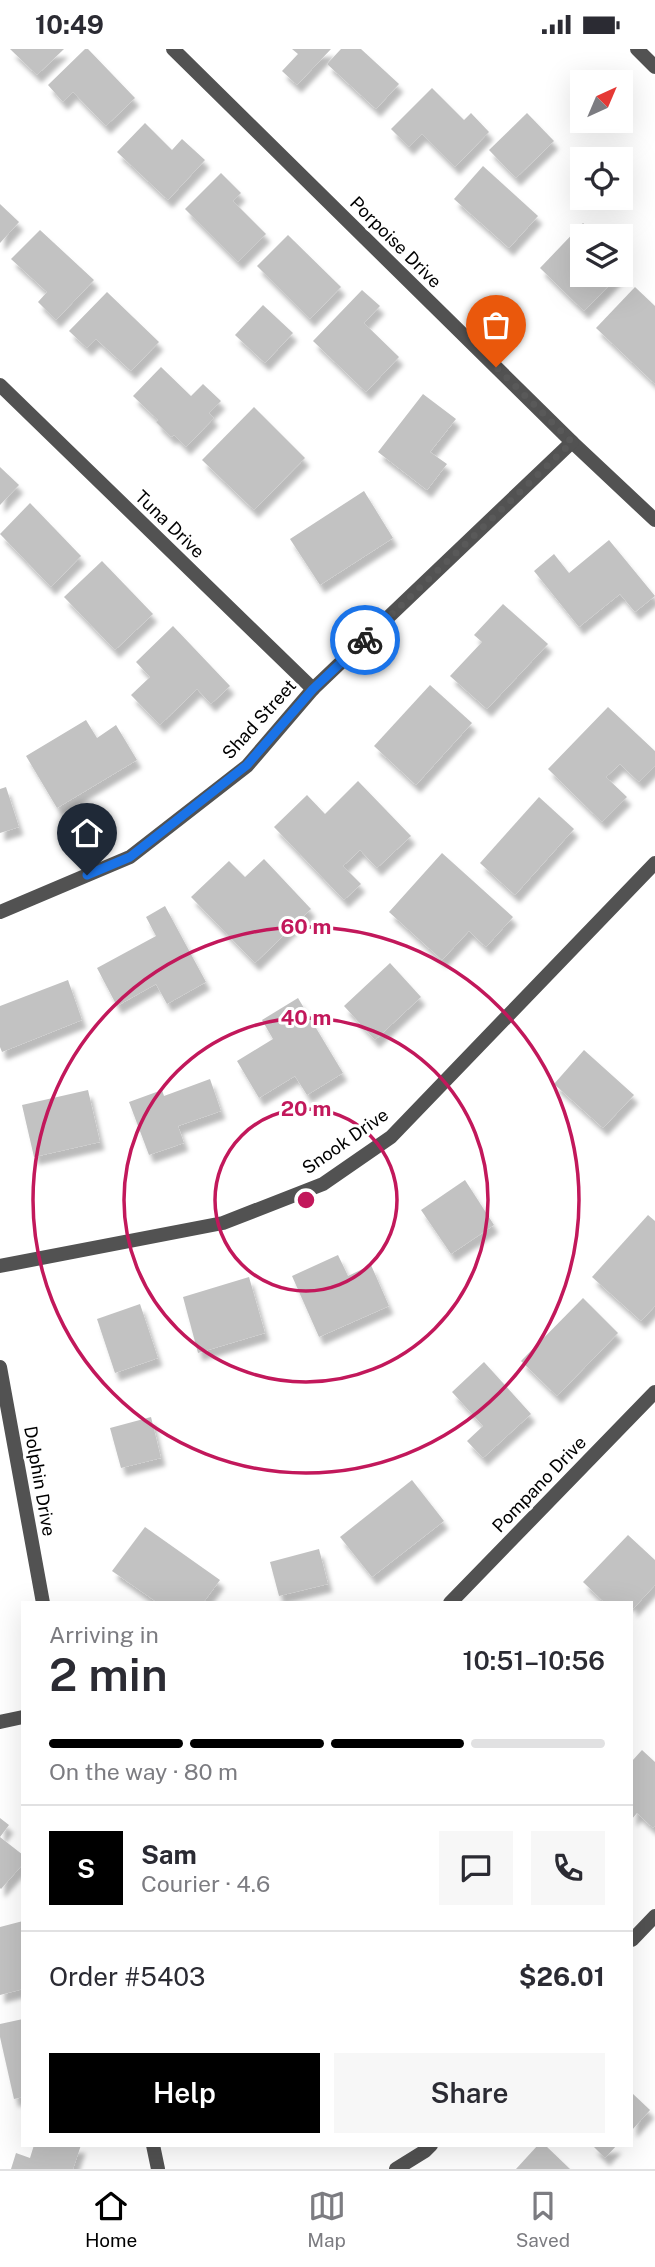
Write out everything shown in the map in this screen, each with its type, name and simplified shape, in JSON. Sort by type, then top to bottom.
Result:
[{"type":"street","name":"Porpoise Drive","points":[[173,49],[572,442],[655,520]]},
{"type":"street","points":[[637,49],[655,67]]},
{"type":"street","name":"Tuna Drive","points":[[0,386],[313,689]]},
{"type":"street","name":"Shad Street","points":[[0,912],[130,857],[247,765],[313,689],[572,442]]},
{"type":"street","name":"Snook Drive","points":[[0,1266],[223,1223],[323,1184],[391,1137],[655,863]]},
{"type":"street","name":"Dolphin Drive","points":[[0,1367],[43,1601]]},
{"type":"street","name":"Pompano Drive","points":[[452,1601],[655,1392]]},
{"type":"street","points":[[0,1722],[21,1717]]},
{"type":"street","points":[[633,1939],[655,1916]]},
{"type":"street","points":[[153,2147],[158,2169]]},
{"type":"street","points":[[396,2169],[429,2147]]},
{"type":"building","points":[[10,49],[64,49],[37,75]]},
{"type":"building","points":[[85,49],[135,98],[106,126],[73,92],[63,102],[48,85]]},
{"type":"building","points":[[292,49],[331,49],[297,85],[282,71],[298,54]]},
{"type":"building","points":[[341,49],[361,49],[399,84],[376,109],[327,64]]},
{"type":"building","points":[[432,88],[464,120],[471,113],[489,132],[455,167],[422,134],[409,147],[391,129]]},
{"type":"building","points":[[527,113],[554,141],[516,178],[489,150]]},
{"type":"building","points":[[145,123],[172,150],[182,139],[205,160],[168,200],[117,152]]},
{"type":"building","points":[[483,166],[538,216],[509,248],[454,199]]},
{"type":"building","points":[[221,173],[241,193],[233,201],[266,234],[238,262],[185,209]]},
{"type":"building","points":[[0,204],[19,222],[0,243]]},
{"type":"building","points":[[40,230],[94,280],[56,320],[38,302],[47,292],[11,259]]},
{"type":"building","points":[[288,235],[341,287],[310,319],[257,266]]},
{"type":"building","points":[[570,237],[570,287],[607,287],[584,311],[540,268]]},
{"type":"building","points":[[635,287],[655,306],[655,384],[596,328]]},
{"type":"building","points":[[362,290],[380,306],[364,323],[399,357],[366,392],[313,341]]},
{"type":"building","points":[[107,292],[159,342],[131,371],[96,339],[87,348],[69,331]]},
{"type":"building","points":[[263,305],[293,333],[265,363],[235,335]]},
{"type":"building","points":[[161,367],[191,396],[203,384],[221,401],[209,413],[214,418],[186,447],[174,435],[171,437],[133,396]]},
{"type":"building","points":[[423,394],[456,419],[430,452],[447,464],[427,490],[378,452]]},
{"type":"building","points":[[254,407],[305,458],[254,510],[202,460]]},
{"type":"building","points":[[0,467],[19,485],[0,505]]},
{"type":"building","points":[[364,491],[393,538],[320,585],[290,539]]},
{"type":"building","points":[[30,503],[81,556],[51,587],[0,534]]},
{"type":"building","points":[[609,540],[655,596],[635,612],[620,594],[579,627],[534,571],[554,554],[569,573]]},
{"type":"building","points":[[102,561],[153,614],[115,650],[64,597]]},
{"type":"building","points":[[503,604],[548,644],[487,709],[450,676],[482,642],[474,635]]},
{"type":"building","points":[[173,626],[230,686],[211,704],[197,689],[160,725],[131,695],[150,677],[136,662]]},
{"type":"building","points":[[430,685],[472,723],[416,785],[374,746]]},
{"type":"building","points":[[608,707],[655,751],[655,766],[639,782],[620,764],[606,777],[627,797],[602,822],[548,769]]},
{"type":"building","points":[[86,720],[97,738],[116,725],[137,760],[57,808],[26,756]]},
{"type":"building","points":[[358,781],[411,836],[377,868],[360,850],[343,866],[361,884],[344,900],[274,827],[307,795],[325,814]]},
{"type":"building","points":[[6,787],[19,827],[0,833],[0,789]]},
{"type":"building","points":[[539,797],[574,829],[515,895],[480,863]]},
{"type":"building","points":[[442,853],[513,917],[486,947],[469,931],[442,960],[389,912]]},
{"type":"building","points":[[264,859],[311,909],[255,963],[191,897],[229,861],[245,877]]},
{"type":"building","points":[[165,906],[206,982],[167,1004],[156,984],[117,1006],[97,968],[156,936],[146,917]]},
{"type":"building","points":[[390,963],[421,997],[375,1040],[344,1006]]},
{"type":"building","points":[[68,980],[82,1020],[2,1052],[0,1006]]},
{"type":"building","points":[[298,998],[343,1073],[307,1095],[295,1076],[259,1098],[237,1061],[273,1039],[262,1020]]},
{"type":"building","points":[[584,1050],[634,1095],[603,1128],[554,1084]]},
{"type":"building","points":[[210,1079],[221,1111],[178,1126],[184,1143],[149,1155],[129,1102],[162,1090],[164,1096]]},
{"type":"building","points":[[88,1090],[100,1142],[34,1157],[22,1105]]},
{"type":"building","points":[[465,1180],[494,1225],[451,1254],[421,1210]]},
{"type":"building","points":[[648,1215],[655,1221],[655,1306],[641,1321],[592,1277]]},
{"type":"building","points":[[338,1255],[348,1276],[371,1265],[389,1306],[319,1337],[292,1276]]},
{"type":"building","points":[[249,1277],[265,1333],[198,1353],[183,1297]]},
{"type":"building","points":[[583,1298],[618,1333],[557,1396],[521,1361]]},
{"type":"building","points":[[140,1304],[158,1358],[115,1373],[97,1319]]},
{"type":"building","points":[[484,1362],[531,1414],[483,1458],[467,1441],[483,1426],[452,1392]]},
{"type":"building","points":[[151,1417],[161,1458],[121,1468],[110,1428]]},
{"type":"building","points":[[412,1480],[444,1521],[372,1577],[340,1537]]},
{"type":"building","points":[[145,1527],[220,1580],[204,1601],[155,1601],[112,1571]]},
{"type":"building","points":[[628,1535],[655,1560],[655,1585],[633,1609],[633,1601],[603,1601],[583,1582]]},
{"type":"building","points":[[319,1549],[328,1584],[279,1596],[270,1562]]},
{"type":"building","points":[[642,1750],[655,1762],[653,1828],[637,1813],[633,1818],[633,1760]]},
{"type":"building","points":[[0,1818],[9,1825],[0,1837]]},
{"type":"building","points":[[0,1837],[21,1853],[21,1866],[0,1888]]},
{"type":"building","points":[[21,1922],[21,1990],[0,1995],[0,1927]]},
{"type":"building","points":[[21,2019],[21,2097],[14,2099],[0,2037],[0,2024]]},
{"type":"building","points":[[633,2094],[650,2110],[633,2129]]},
{"type":"building","points":[[33,2147],[80,2147],[73,2169],[11,2169],[16,2153],[30,2158]]},
{"type":"building","points":[[536,2147],[547,2147],[570,2169],[516,2169]]},
{"type":"building","points":[[594,2147],[615,2147],[605,2158]]},
{"type":"way so far","points":[[365,640],[572,442],[496,367]]},
{"type":"route","points":[[87,875],[130,857],[247,765],[313,689],[365,640]]}]
